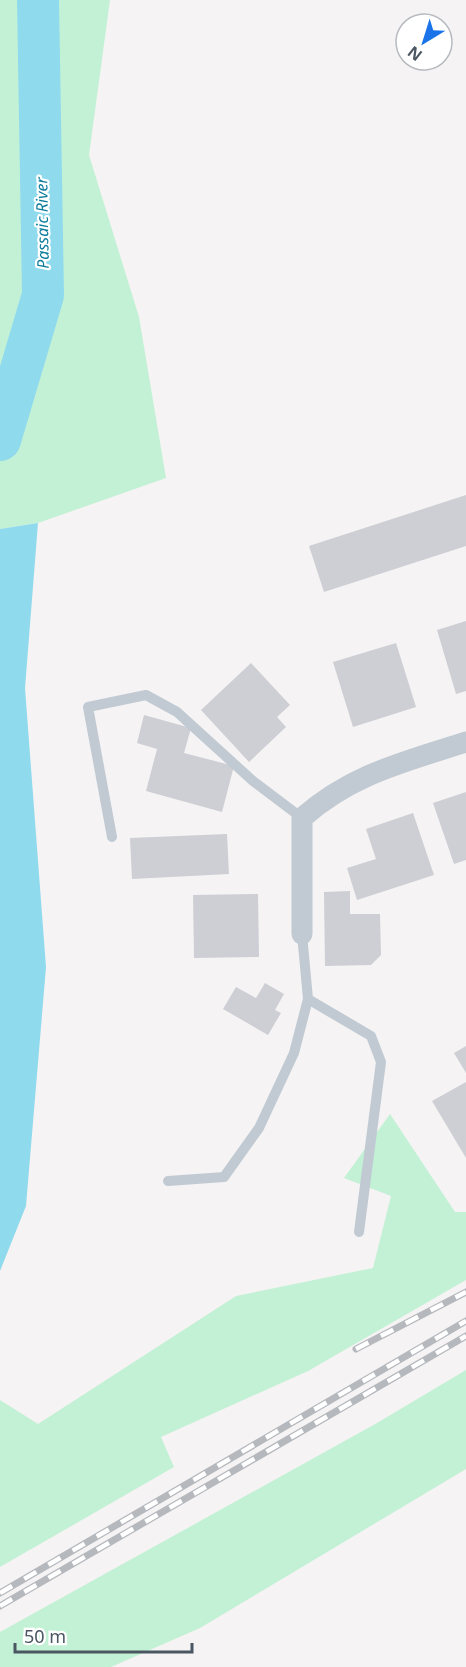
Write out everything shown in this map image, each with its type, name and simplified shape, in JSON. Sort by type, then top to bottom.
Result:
[{"type":"street","points":[[302,934],[302,818],[326,798],[372,772],[466,742]]},
{"type":"lane","points":[[112,837],[88,707],[146,695],[177,712],[253,781],[302,818]]},
{"type":"lane","points":[[168,1181],[225,1177],[259,1128],[294,1053],[308,999],[302,934]]},
{"type":"lane","points":[[308,999],[371,1036],[381,1062],[359,1232]]},
{"type":"green space","points":[[0,0],[110,0],[89,155],[139,317],[166,478],[38,523],[0,529]]},
{"type":"green space","points":[[390,1114],[455,1212],[466,1212],[466,1280],[308,1371],[161,1437],[174,1467],[0,1567],[0,1400],[38,1424],[236,1296],[373,1268],[391,1196],[344,1178]]},
{"type":"green space","points":[[466,1370],[466,1469],[200,1628],[111,1667],[0,1667],[0,1632],[377,1423]]},
{"type":"water","points":[[38,523],[25,688],[46,967],[26,1206],[0,1271],[0,529]]},
{"type":"building","points":[[466,495],[466,546],[324,592],[309,546]]},
{"type":"building","points":[[466,621],[466,691],[456,694],[437,630]]},
{"type":"building","points":[[396,643],[416,707],[353,727],[333,662]]},
{"type":"building","points":[[251,663],[290,705],[277,717],[286,727],[249,762],[201,710]]},
{"type":"building","points":[[144,715],[191,728],[184,753],[234,766],[222,812],[146,791],[157,749],[137,743]]},
{"type":"building","points":[[466,792],[466,860],[454,864],[433,803]]},
{"type":"building","points":[[413,813],[434,875],[357,900],[347,868],[376,859],[366,829]]},
{"type":"building","points":[[227,834],[229,874],[132,879],[130,838]]},
{"type":"building","points":[[350,891],[350,914],[380,914],[381,955],[371,965],[325,966],[324,892]]},
{"type":"building","points":[[258,894],[259,957],[194,958],[193,895]]},
{"type":"building","points":[[265,983],[284,994],[275,1010],[281,1013],[268,1035],[223,1009],[236,987],[256,998]]},
{"type":"building","points":[[466,1046],[466,1073],[454,1053]]},
{"type":"building","points":[[466,1082],[466,1158],[432,1101]]},
{"type":"waterway","name":"Passaic River","points":[[0,440],[43,295],[38,0]]},
{"type":"railway","points":[[356,1349],[466,1292]]},
{"type":"railway","points":[[0,1593],[466,1321]]},
{"type":"railway","points":[[0,1606],[466,1336]]}]
